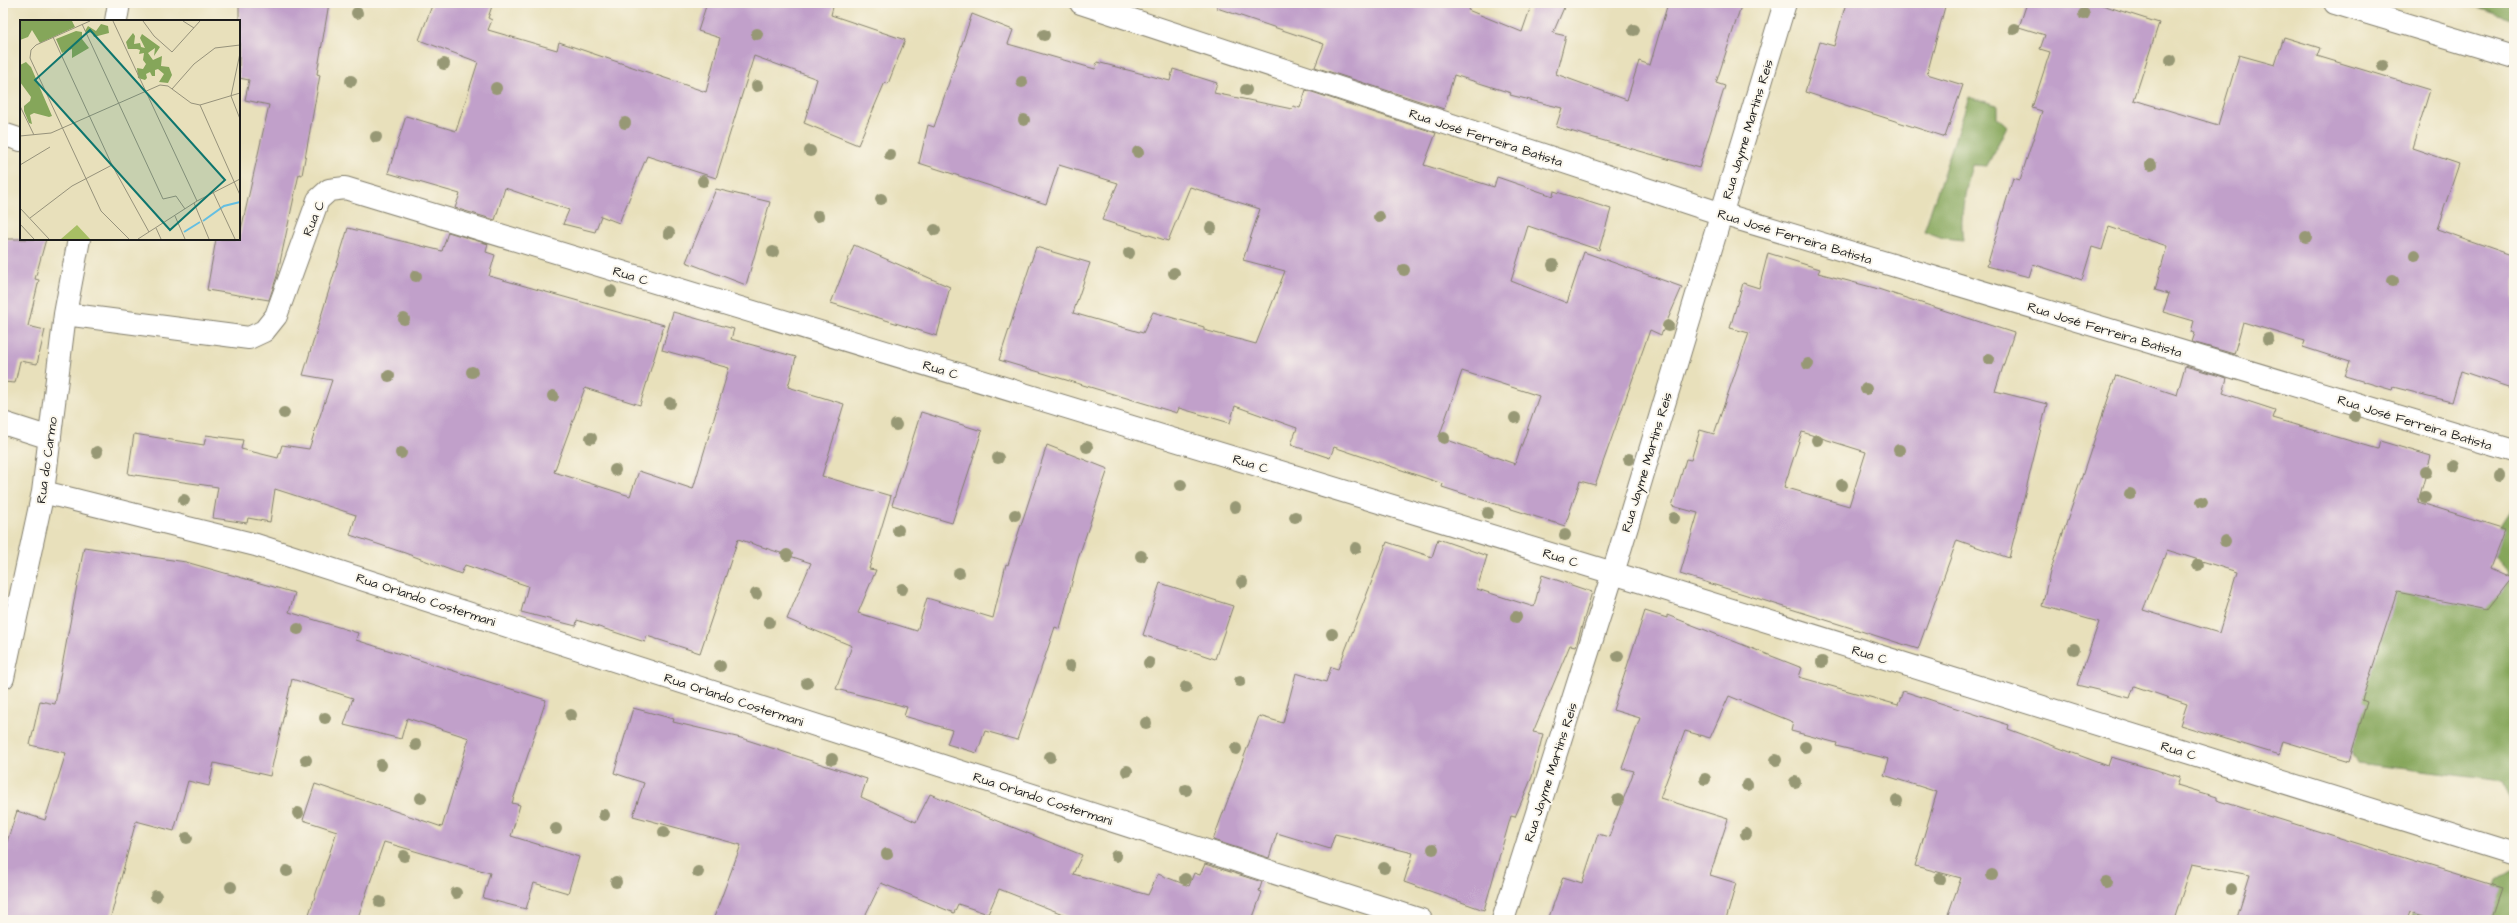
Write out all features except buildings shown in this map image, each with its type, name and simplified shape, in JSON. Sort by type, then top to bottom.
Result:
[{"type":"street","points":[[116,20],[119,3]]},
{"type":"street","name":"Rua José Ferreira Batista","points":[[1081,3],[1722,214],[2514,451]]},
{"type":"street","name":"Rua Jayme Martins Reis","points":[[1503,920],[1613,573],[1785,3]]},
{"type":"street","points":[[2335,3],[2514,57]]},
{"type":"street","points":[[3,134],[20,140]]},
{"type":"street","name":"Rua C","points":[[65,314],[249,338],[259,334],[264,331],[276,316],[318,200],[329,190],[345,188],[1613,573],[2514,854]]},
{"type":"street","name":"Rua do Carmo","points":[[3,678],[43,492],[65,314],[79,240]]},
{"type":"street","points":[[3,423],[50,438]]},
{"type":"street","name":"Rua Orlando Costermani","points":[[43,492],[256,544],[1421,920]]},
{"type":"green space","points":[[2461,3],[2514,3],[2514,20]]},
{"type":"green space","points":[[1969,97],[1997,105],[1997,117],[2007,126],[1987,166],[1972,165],[1965,193],[1962,221],[1963,240],[1943,238],[1924,231]]},
{"type":"green space","points":[[2514,504],[2514,807],[2503,781],[2357,763],[2344,737],[2402,528],[2485,600],[2509,574],[2486,547]]},
{"type":"green space","points":[[2511,871],[2514,872],[2514,920],[2485,920],[2498,879]]},
{"type":"green space","points":[[2415,906],[2460,920],[2411,920]]}]
